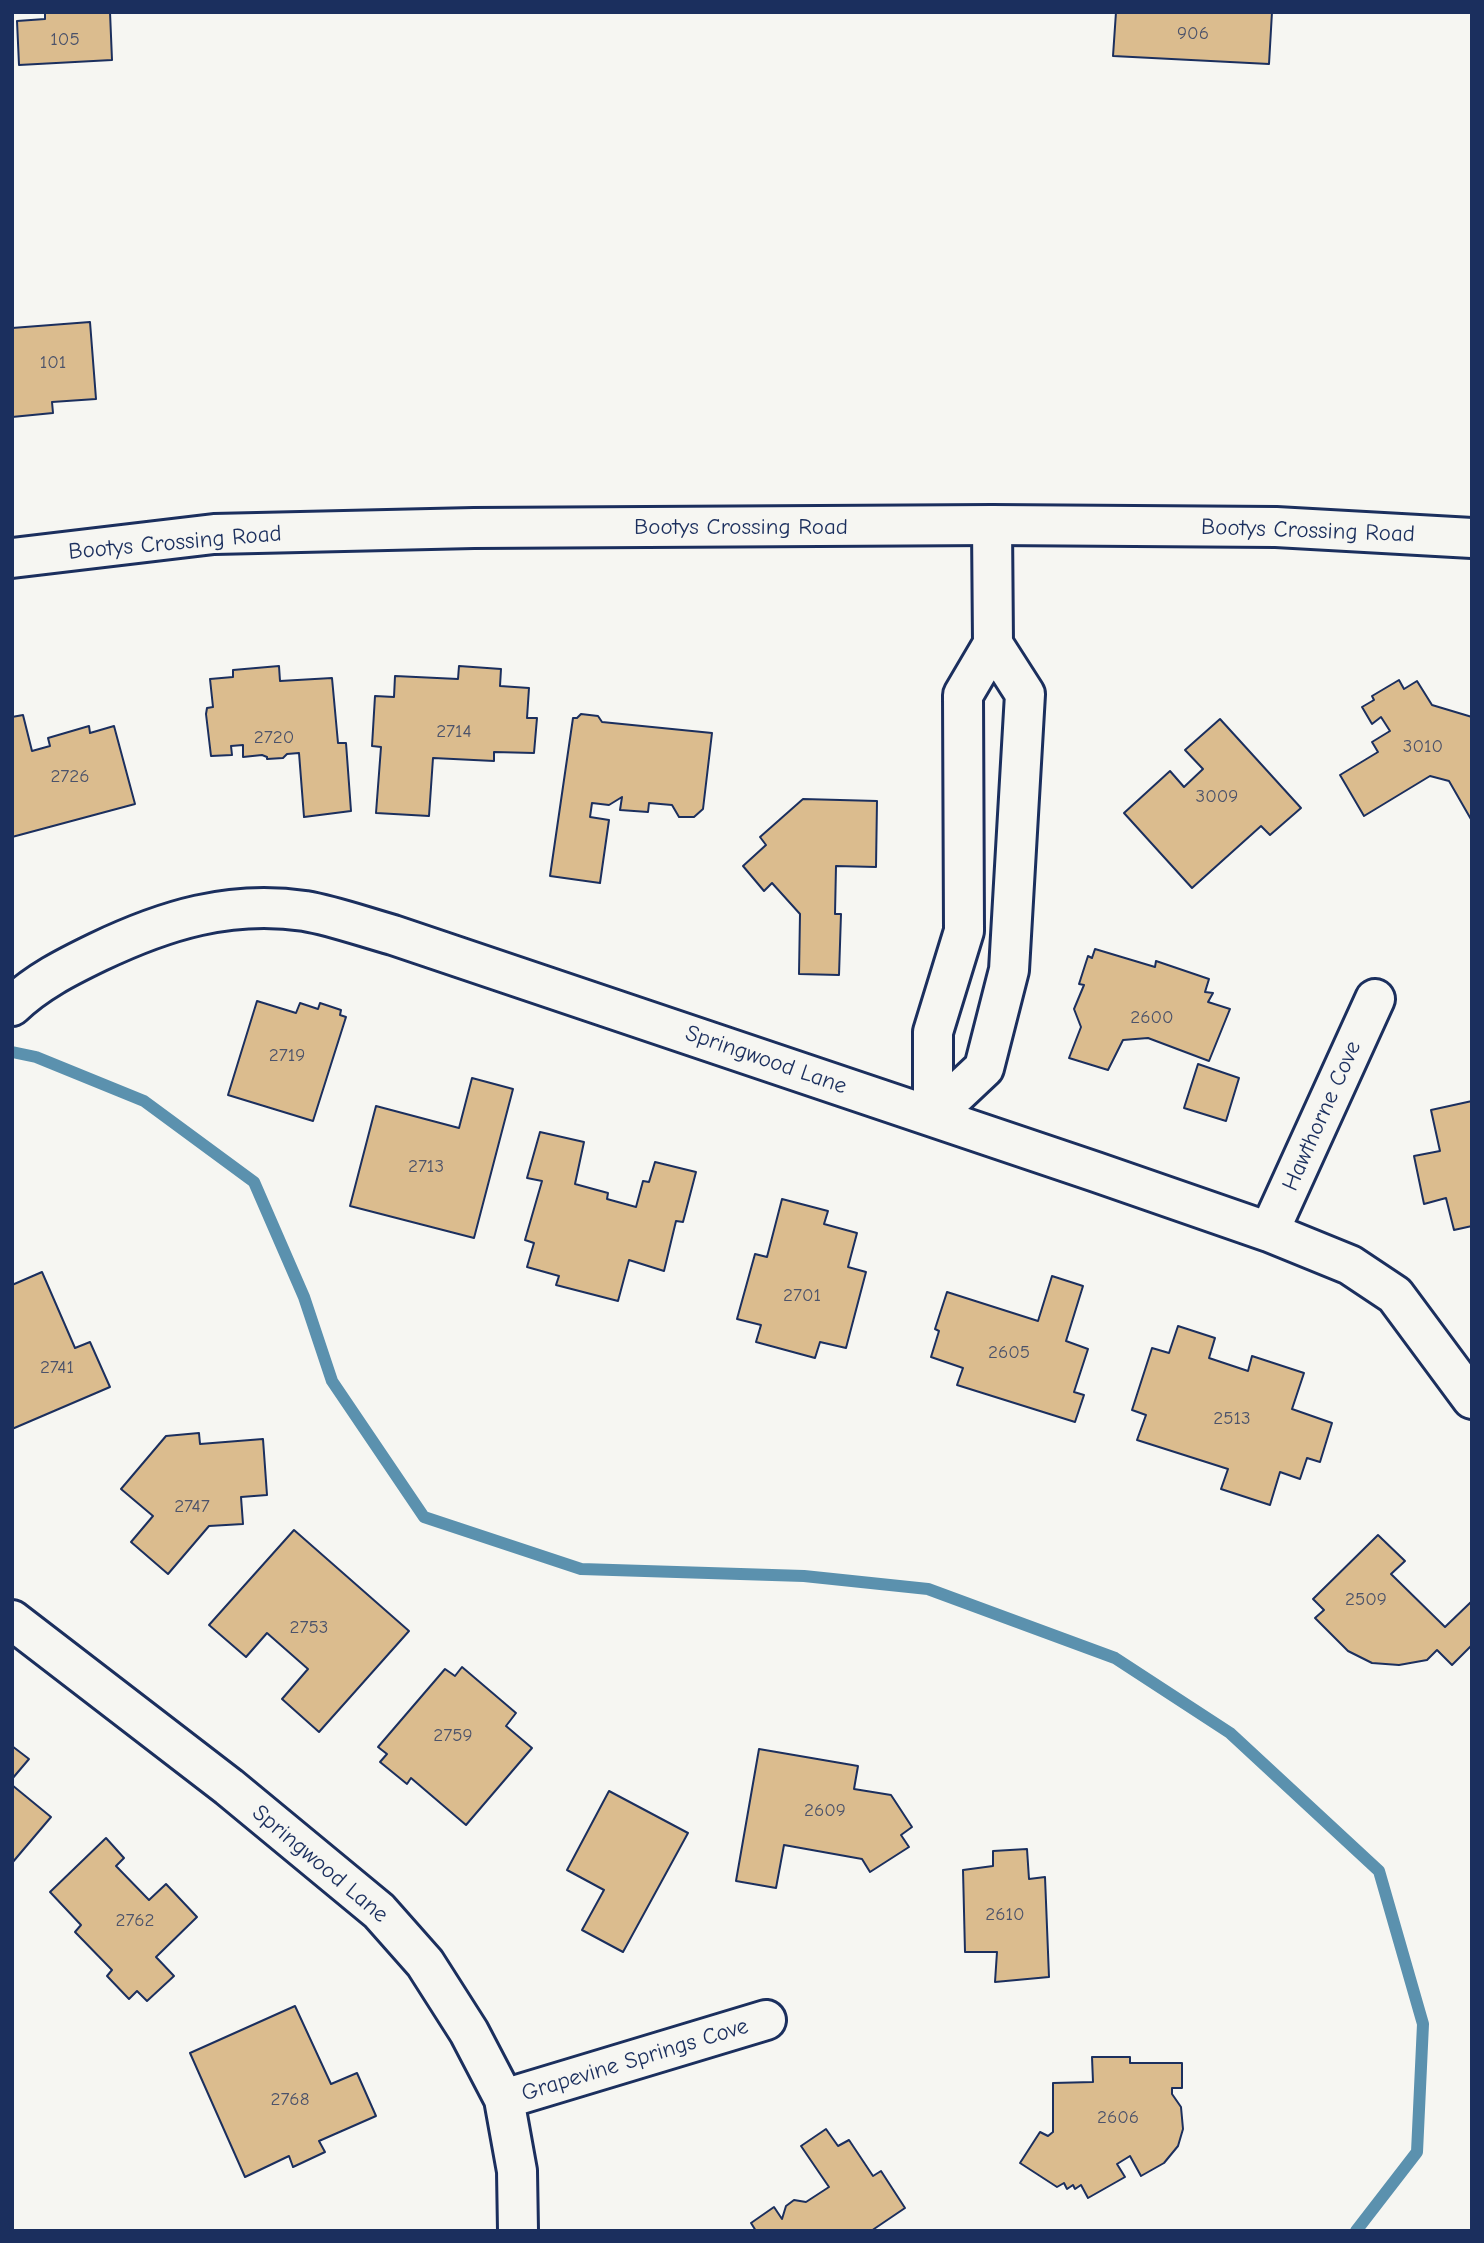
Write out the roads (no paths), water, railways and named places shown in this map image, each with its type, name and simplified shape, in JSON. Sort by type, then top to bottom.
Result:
[{"type":"street","name":"Bootys Crossing Road","points":[[12,558],[214,534],[474,528],[992,525],[1276,527],[1472,538]]},
{"type":"street","points":[[933,1116],[933,1031],[964,931],[963,695],[993,643],[992,525]]},
{"type":"street","points":[[933,1116],[984,1068],[1009,971],[1025,694],[993,643]]},
{"type":"street","name":"Springwood Lane","points":[[18,1000],[56,973],[103,949],[181,918],[236,908],[305,911],[393,934],[1269,1232],[1350,1265],[1395,1295],[1472,1399]]},
{"type":"street","name":"Hawthorne Cove","points":[[1269,1232],[1375,999]]},
{"type":"street","name":"Springwood Lane","points":[[12,1620],[229,1787],[379,1911],[425,1963],[469,2032],[504,2099],[517,2171],[518,2231]]},
{"type":"street","name":"Grapevine Springs Cove","points":[[504,2099],[766,2020]]},
{"type":"waterway","points":[[12,1052],[36,1057],[144,1101],[254,1182],[304,1297],[332,1381],[424,1517],[581,1569],[804,1576],[928,1589],[1115,1658],[1230,1733],[1379,1871],[1423,2024],[1417,2152],[1356,2231]]}]
